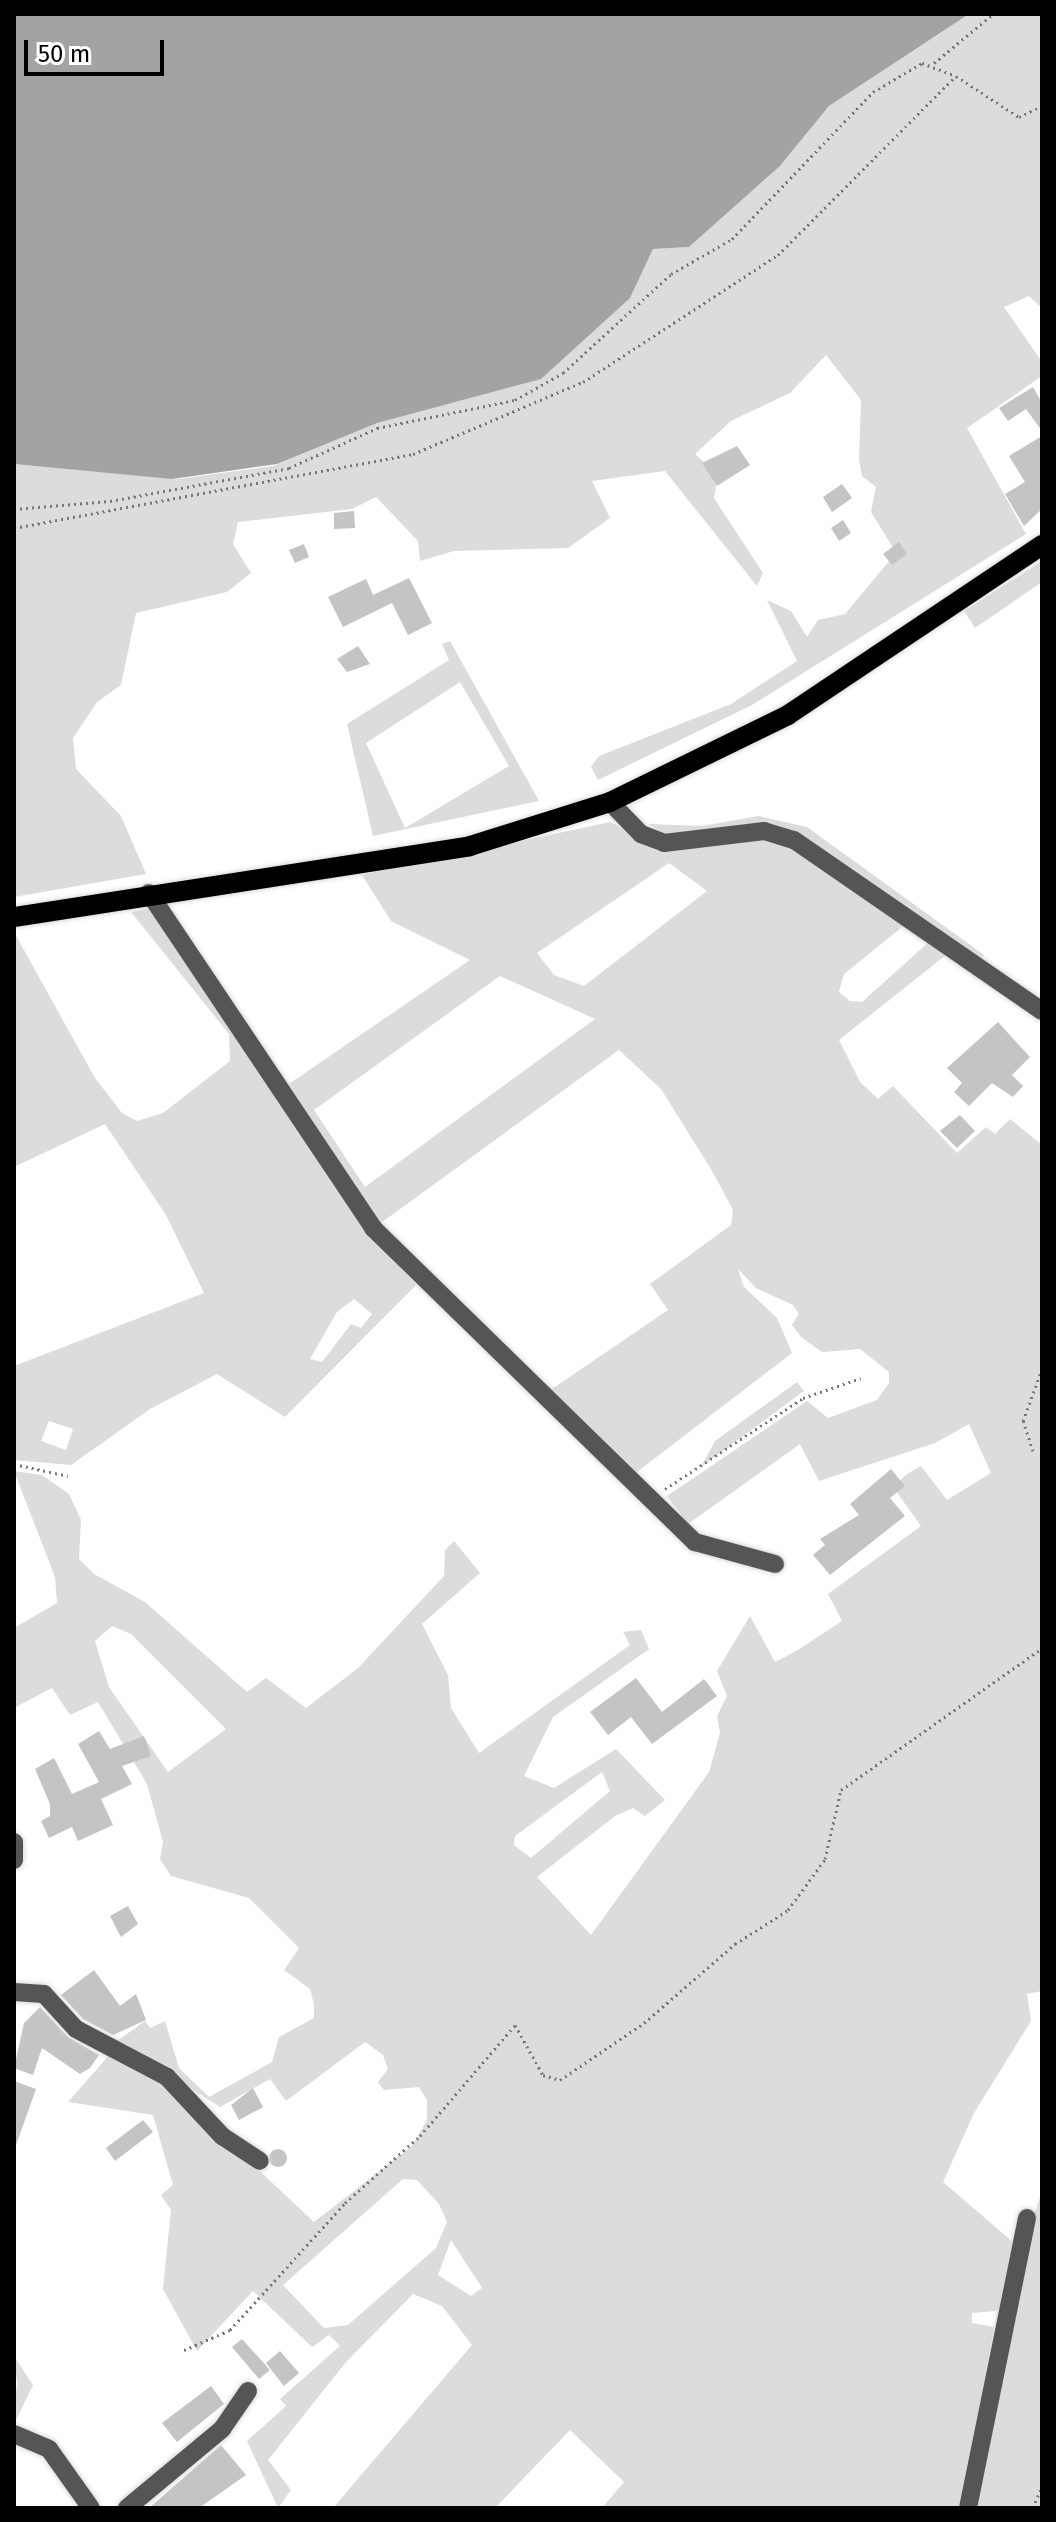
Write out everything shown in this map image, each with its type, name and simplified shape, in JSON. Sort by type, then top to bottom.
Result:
[{"type":"main road","points":[[14,917],[149,893],[470,846],[610,802],[788,715],[1042,545]]},
{"type":"street","points":[[610,802],[641,834],[664,843],[764,831],[794,840],[1042,1011]]},
{"type":"street","points":[[149,893],[373,1228],[695,1542],[775,1564]]},
{"type":"street","points":[[14,1842],[14,1860]]},
{"type":"street","points":[[14,1992],[44,1994],[76,2029],[167,2077],[222,2136],[260,2161]]},
{"type":"street","points":[[968,2508],[1027,2218]]},
{"type":"street","points":[[127,2508],[222,2429],[248,2391]]},
{"type":"street","points":[[14,2434],[49,2449],[91,2508]]},
{"type":"path","points":[[14,509],[110,501],[289,468],[377,428],[515,400],[563,373],[671,274],[732,239],[873,92],[934,63],[993,14]]},
{"type":"path","points":[[934,63],[1019,117],[1042,106]]},
{"type":"path","points":[[14,528],[413,454],[583,382],[778,255],[956,76]]},
{"type":"path","points":[[1033,1451],[1023,1421],[1042,1369]]},
{"type":"path","points":[[646,1494],[676,1486],[803,1398],[861,1378]]},
{"type":"path","points":[[14,1464],[68,1476]]},
{"type":"path","points":[[184,2350],[230,2330],[345,2203],[420,2136],[515,2025],[543,2075],[560,2080],[592,2061],[788,1910],[825,1859],[841,1790],[1042,1648]]},
{"type":"path","points":[[1033,2508],[1042,2486]]},
{"type":"shaded area","points":[[14,14],[969,14],[829,106],[780,166],[689,247],[653,249],[630,298],[541,379],[377,423],[277,464],[172,479],[14,464]]},
{"type":"shaded area","points":[[969,14],[1042,14],[1042,308],[1029,296],[1004,307],[1042,362],[1042,376],[967,428],[1026,534],[752,705],[598,780],[591,767],[599,756],[731,704],[797,661],[767,600],[791,611],[807,637],[818,620],[845,614],[895,551],[871,512],[876,487],[862,476],[859,460],[861,400],[826,355],[790,393],[731,421],[695,454],[718,475],[714,498],[763,573],[757,586],[665,471],[592,481],[610,518],[568,548],[454,551],[420,561],[418,541],[376,497],[352,509],[238,522],[233,544],[251,573],[227,592],[136,613],[121,685],[97,702],[73,738],[76,769],[121,816],[146,874],[14,897],[14,464],[178,479],[273,466],[589,331],[630,298],[653,249],[689,247],[780,166],[829,106]]},
{"type":"shaded area","points":[[1042,561],[1042,582],[975,628],[964,611]]},
{"type":"shaded area","points":[[450,641],[539,801],[373,836],[347,724],[449,660],[442,644]],"holes":[[[460,682],[509,766],[405,828],[366,743]]]},
{"type":"shaded area","points":[[758,816],[807,827],[984,955],[979,961],[793,833],[669,836],[648,824],[703,826]]},
{"type":"shaded area","points":[[610,822],[633,833],[761,837],[795,848],[906,924],[844,974],[839,992],[850,1001],[862,1002],[931,940],[946,955],[839,1040],[860,1082],[878,1099],[893,1086],[957,1153],[986,1127],[995,1134],[1010,1119],[1042,1145],[1042,1991],[1027,1994],[1031,2021],[974,2113],[943,2182],[1014,2243],[1005,2300],[997,2311],[972,2313],[972,2323],[994,2327],[962,2508],[602,2508],[624,2482],[570,2430],[495,2508],[333,2508],[472,2345],[442,2306],[413,2294],[346,2362],[268,2460],[291,2490],[278,2508],[247,2441],[286,2406],[280,2399],[340,2346],[329,2335],[312,2347],[253,2291],[197,2351],[163,2289],[171,2210],[161,2195],[173,2185],[153,2115],[68,2102],[111,2053],[166,2083],[314,2222],[412,2146],[427,2120],[427,2100],[419,2087],[384,2090],[378,2082],[388,2069],[383,2055],[365,2042],[286,2101],[270,2079],[220,2107],[117,2041],[145,2021],[150,2028],[165,2021],[179,2068],[209,2097],[272,2062],[279,2037],[314,2018],[314,2004],[310,1989],[284,1970],[299,1948],[249,1898],[171,1876],[160,1859],[163,1842],[147,1784],[98,1702],[70,1715],[52,1688],[14,1708],[14,1628],[57,1603],[55,1577],[14,1471],[42,1475],[69,1494],[81,1520],[79,1559],[94,1574],[145,1602],[247,1692],[266,1678],[306,1708],[358,1668],[444,1576],[445,1550],[454,1541],[480,1573],[422,1624],[448,1675],[451,1708],[479,1753],[630,1645],[623,1632],[641,1630],[649,1649],[553,1717],[524,1776],[554,1788],[616,1749],[665,1800],[645,1816],[633,1808],[615,1816],[537,1877],[591,1935],[709,1772],[720,1733],[717,1716],[727,1696],[717,1671],[750,1616],[775,1662],[798,1650],[842,1621],[828,1594],[921,1526],[893,1487],[907,1474],[921,1466],[947,1500],[991,1473],[969,1424],[935,1443],[819,1481],[800,1444],[688,1524],[667,1496],[807,1401],[828,1418],[877,1400],[889,1383],[889,1372],[860,1349],[822,1352],[801,1337],[792,1325],[799,1314],[793,1305],[756,1288],[738,1269],[744,1287],[777,1318],[792,1353],[633,1475],[549,1391],[668,1310],[650,1284],[731,1225],[733,1210],[661,1089],[619,1050],[378,1225],[286,1086],[470,960],[391,921],[362,875]],"holes":[[[669,863],[707,891],[584,986],[554,975],[537,953]],[[500,976],[595,1019],[365,1187],[314,1110]],[[112,1626],[131,1634],[226,1729],[168,1772],[109,1687],[95,1641]],[[602,1772],[610,1791],[531,1858],[514,1845],[515,1836]],[[403,2179],[417,2180],[439,2204],[447,2222],[436,2248],[348,2325],[324,2328],[283,2285]],[[451,2240],[482,2288],[471,2296],[438,2275]]]},
{"type":"shaded area","points":[[151,908],[346,1204],[416,1285],[285,1417],[217,1374],[150,1409],[71,1465],[14,1460],[14,1366],[204,1293],[166,1215],[105,1124],[14,1167],[14,932],[95,1078],[122,1113],[137,1121],[163,1113],[230,1061],[229,1034],[131,912]],"holes":[[[354,1299],[372,1314],[361,1328],[351,1324],[322,1362],[310,1359],[337,1312]],[[49,1421],[73,1429],[66,1450],[41,1441]]]},
{"type":"shaded area","points":[[797,1382],[804,1391],[701,1467],[715,1441]]},
{"type":"shaded area","points":[[1042,2191],[1042,2508],[974,2508],[1028,2234]]},
{"type":"shaded area","points":[[14,2356],[33,2385],[14,2424],[17,2383]]},
{"type":"building","points":[[1033,387],[1042,403],[1042,431],[1026,409],[1008,421],[999,408]]},
{"type":"building","points":[[1042,436],[1042,509],[1024,526],[1005,494],[1025,482],[1009,456]]},
{"type":"building","points":[[737,446],[750,465],[717,486],[702,463]]},
{"type":"building","points":[[842,484],[852,498],[832,512],[823,497]]},
{"type":"building","points":[[354,511],[355,528],[334,529],[334,513]]},
{"type":"building","points":[[843,520],[851,533],[839,541],[831,528]]},
{"type":"building","points":[[899,542],[907,554],[892,565],[883,554]]},
{"type":"building","points":[[304,544],[309,557],[295,563],[289,550]]},
{"type":"building","points":[[409,578],[432,623],[408,635],[392,603],[343,627],[328,597],[366,579],[373,595]]},
{"type":"building","points":[[358,646],[370,664],[347,672],[337,659]]},
{"type":"building","points":[[998,1022],[1030,1057],[1012,1075],[1023,1086],[1013,1097],[992,1083],[969,1106],[954,1092],[962,1083],[947,1068]]},
{"type":"building","points":[[960,1115],[975,1131],[957,1148],[940,1131]]},
{"type":"building","points":[[891,1469],[905,1486],[890,1498],[905,1516],[830,1575],[813,1555],[825,1545],[820,1539],[859,1515],[850,1504]]},
{"type":"building","points":[[636,1678],[662,1712],[704,1679],[717,1696],[652,1744],[631,1717],[608,1735],[590,1712]]},
{"type":"building","points":[[99,1731],[110,1749],[144,1736],[151,1756],[122,1766],[132,1784],[101,1799],[113,1825],[78,1841],[72,1827],[49,1838],[41,1821],[50,1816],[50,1804],[35,1769],[54,1758],[72,1794],[99,1782],[78,1744]]},
{"type":"building","points":[[128,1906],[138,1924],[121,1937],[110,1916]]},
{"type":"building","points":[[94,1970],[120,2006],[136,1994],[146,2020],[113,2035],[83,2019],[61,1995]]},
{"type":"building","points":[[40,2007],[68,2037],[99,2055],[90,2068],[80,2074],[42,2048],[33,2075],[14,2068],[24,2023]]},
{"type":"building","points":[[14,2081],[36,2089],[16,2145],[14,2145]]},
{"type":"building","points":[[253,2088],[263,2107],[239,2120],[231,2105]]},
{"type":"building","points":[[143,2120],[153,2132],[115,2161],[106,2148]]},
{"type":"building","points":[[278,2149],[285,2151],[285,2165],[278,2167],[271,2165],[269,2158],[271,2151]]},
{"type":"building","points":[[242,2339],[270,2370],[259,2379],[232,2347]]},
{"type":"building","points":[[280,2351],[299,2373],[284,2386],[266,2363]]},
{"type":"building","points":[[211,2386],[224,2404],[177,2442],[162,2423]]},
{"type":"building","points":[[221,2445],[246,2475],[199,2508],[149,2508]]}]
